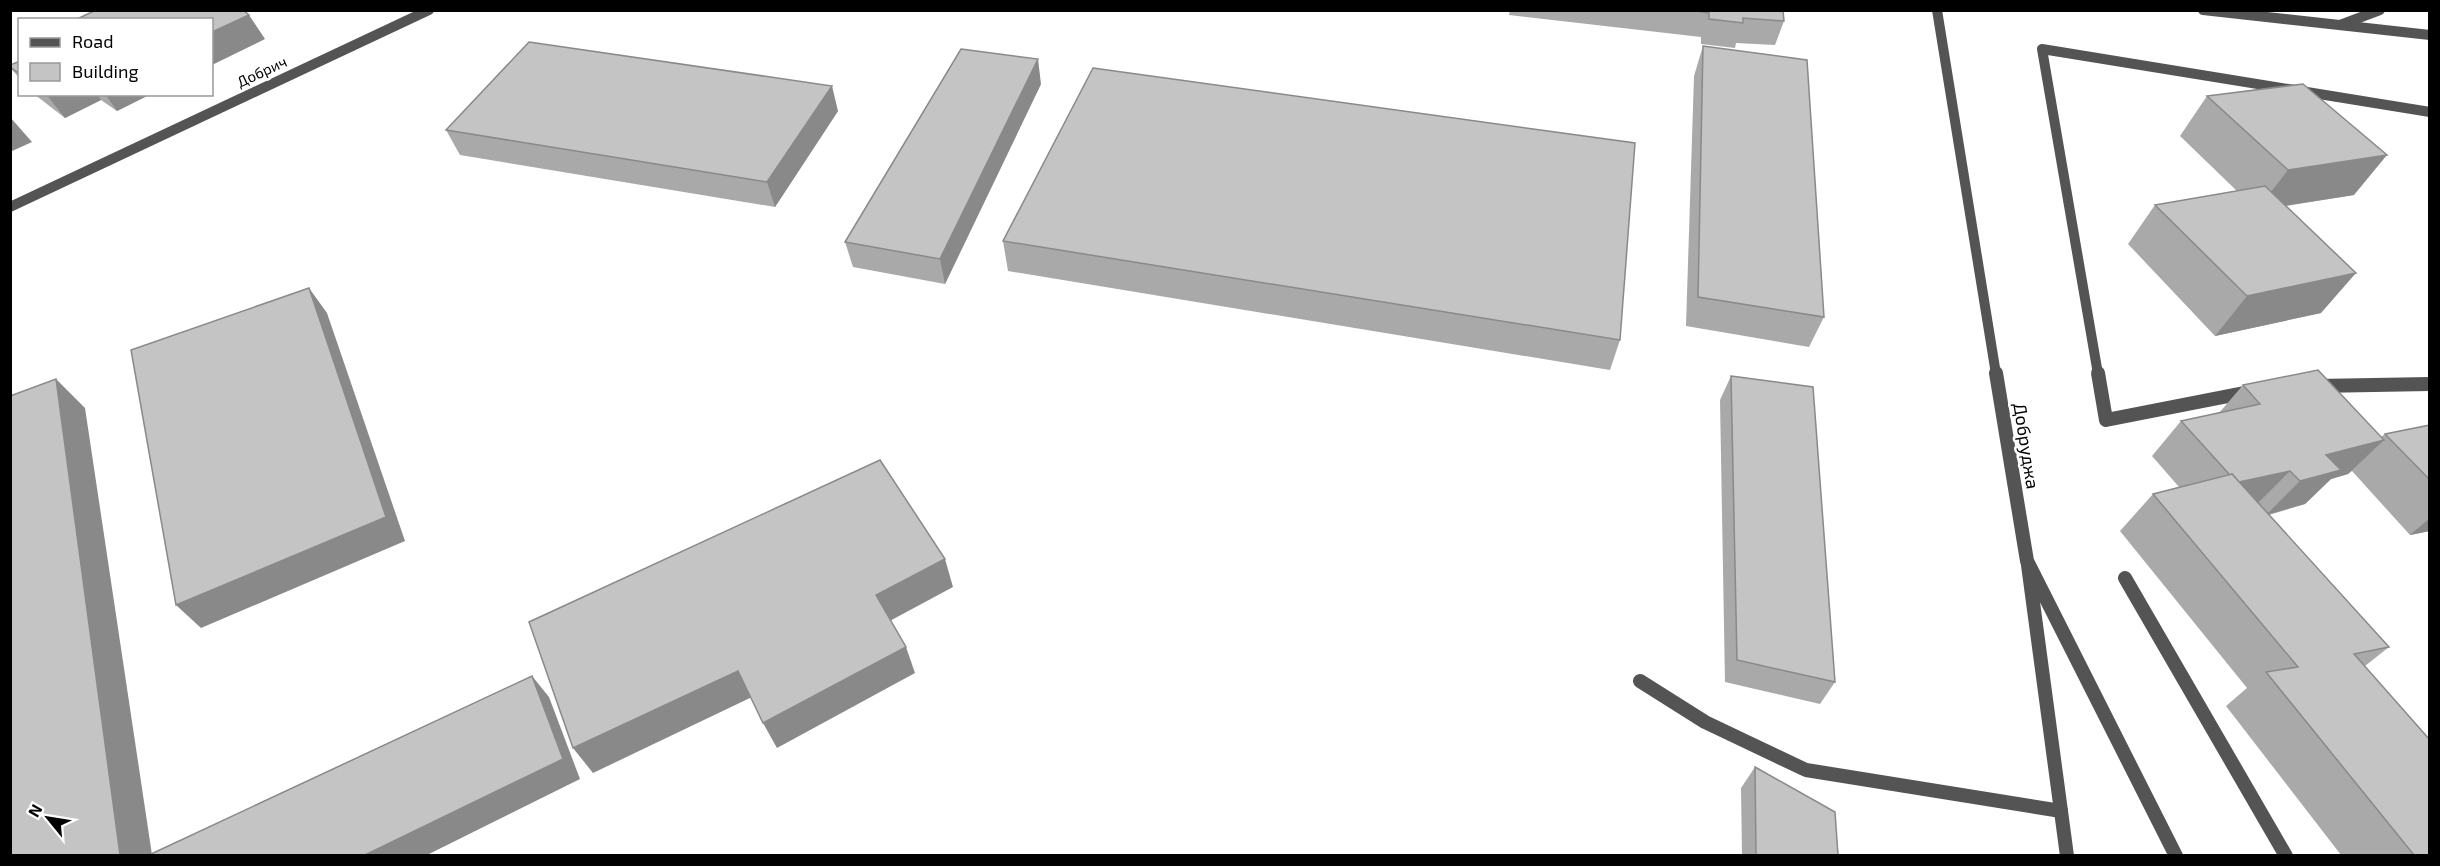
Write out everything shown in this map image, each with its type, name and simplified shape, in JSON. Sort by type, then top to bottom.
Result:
[{"type":"street","name":"Добрич","points":[[10,207],[429,10]]},
{"type":"street","name":"Добруджа","points":[[1937,10],[2027,561],[2176,855]]},
{"type":"street","points":[[2204,10],[2430,35]]},
{"type":"street","points":[[2340,25],[2380,10]]},
{"type":"street","points":[[2257,390],[2106,420],[2042,49],[2430,112]]},
{"type":"street","points":[[2303,387],[2430,384]]},
{"type":"street","points":[[2027,561],[2067,855]]},
{"type":"street","points":[[2125,579],[2286,855]]},
{"type":"street","points":[[1640,681],[1706,722],[1806,770],[2061,811]]},
{"type":"building","points":[[96,10],[243,10],[249,15],[213,32],[213,18],[79,18]]},
{"type":"building","points":[[1690,10],[1783,10],[1784,21],[1743,18],[1743,23],[1709,19],[1709,13]]},
{"type":"building","points":[[529,42],[832,86],[767,182],[446,130]]},
{"type":"building","points":[[1703,46],[1807,60],[1824,317],[1698,297]]},
{"type":"building","points":[[961,49],[1038,59],[940,259],[845,242]]},
{"type":"building","points":[[18,62],[18,73],[10,67]]},
{"type":"building","points":[[1093,68],[1635,143],[1620,340],[1003,241]]},
{"type":"building","points":[[2303,84],[2387,155],[2288,170],[2207,96]]},
{"type":"building","points":[[2265,186],[2356,273],[2247,296],[2155,205]]},
{"type":"building","points":[[309,288],[386,517],[176,605],[131,350]]},
{"type":"building","points":[[2318,370],[2384,440],[2326,455],[2341,470],[2300,481],[2290,471],[2239,482],[2181,421],[2260,404],[2243,385]]},
{"type":"building","points":[[1731,376],[1813,387],[1835,682],[1737,660]]},
{"type":"building","points":[[56,379],[120,855],[10,855],[10,396]]},
{"type":"building","points":[[2430,425],[2430,480],[2385,434]]},
{"type":"building","points":[[880,460],[945,559],[876,595],[906,647],[763,723],[738,671],[573,748],[529,622]]},
{"type":"building","points":[[2232,474],[2389,647],[2354,654],[2430,740],[2430,855],[2414,855],[2266,672],[2298,667],[2153,494]]},
{"type":"building","points":[[532,676],[563,759],[365,855],[149,855]]},
{"type":"building","points":[[1755,767],[1835,812],[1838,855],[1756,855]]}]
